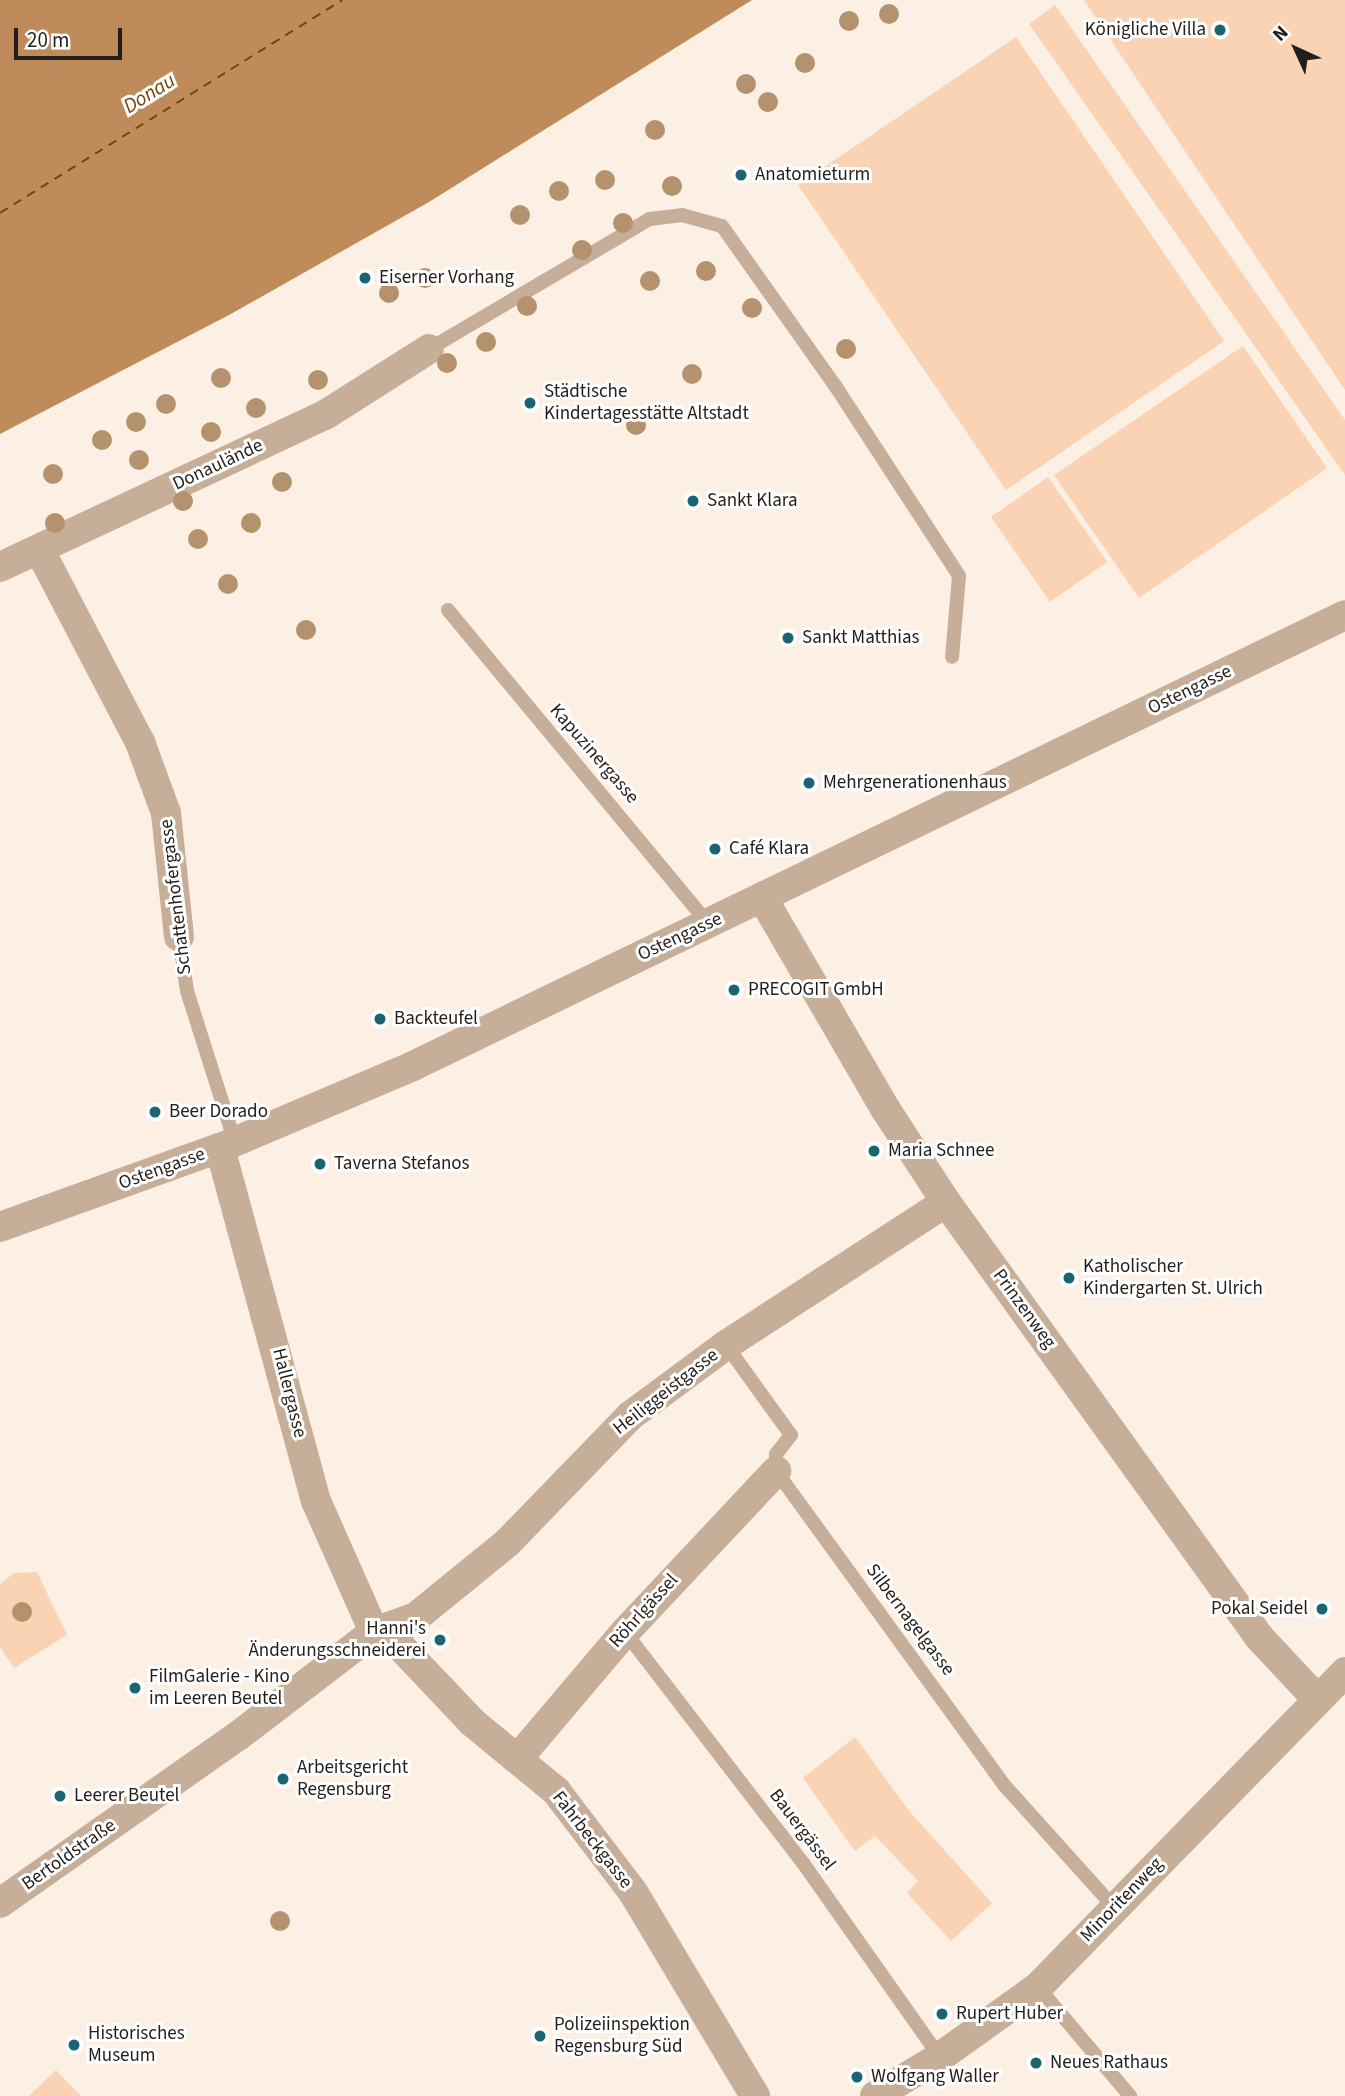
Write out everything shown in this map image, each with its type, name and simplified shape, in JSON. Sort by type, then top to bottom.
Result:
[{"type":"street","name":"Donaulände","points":[[0,567],[325,415],[429,349]]},
{"type":"street","name":"Schattenhofergasse","points":[[39,549],[140,742],[166,813],[180,936]]},
{"type":"street","name":"Ostengasse","points":[[0,1227],[228,1145],[413,1066],[1345,615]]},
{"type":"street","name":"Prinzenweg","points":[[762,897],[886,1110],[946,1202],[1259,1637],[1318,1700]]},
{"type":"street","name":"Hallergasse","points":[[228,1145],[316,1501],[374,1632]]},
{"type":"street","name":"Heiliggeistgasse","points":[[374,1632],[415,1617],[507,1543],[630,1416],[726,1345],[946,1202]]},
{"type":"street","name":"Röhrlgässel","points":[[519,1757],[625,1632],[776,1472]]},
{"type":"street","name":"Fahrbeckgasse","points":[[374,1632],[400,1646],[472,1721],[519,1757],[556,1791],[633,1892],[755,2096]]},
{"type":"street","name":"Bertoldstraße","points":[[2,1896],[238,1735],[374,1632]]},
{"type":"street","name":"Minoritenweg","points":[[874,2096],[940,2057],[1038,1987],[1345,1672]]},
{"type":"lane","points":[[429,349],[650,219],[682,215],[722,226],[836,387],[958,576],[952,657]]},
{"type":"lane","name":"Kapuzinergasse","points":[[449,610],[709,924]]},
{"type":"lane","name":"Schattenhofergasse","points":[[180,936],[187,991],[228,1145]]},
{"type":"lane","points":[[726,1345],[791,1435],[776,1454],[776,1472]]},
{"type":"lane","name":"Silbernagelgasse","points":[[776,1472],[992,1769],[1114,1907]]},
{"type":"lane","name":"Bauergässel","points":[[625,1632],[803,1863],[940,2057]]},
{"type":"lane","points":[[1038,1987],[1130,2096]]},
{"type":"shaded area","points":[[1084,0],[1345,0],[1345,390]]},
{"type":"shaded area","points":[[1055,5],[1345,420],[1345,475],[1029,24]]},
{"type":"shaded area","points":[[1016,37],[1224,341],[1006,490],[798,185]]},
{"type":"shaded area","points":[[1243,346],[1327,468],[1139,598],[1054,475]]},
{"type":"shaded area","points":[[1048,477],[1107,562],[1050,602],[991,517]]},
{"type":"shaded area","points":[[37,1572],[67,1635],[14,1668],[0,1647],[0,1584],[14,1573]]},
{"type":"shaded area","points":[[855,1737],[910,1812],[992,1903],[951,1941],[907,1893],[918,1881],[875,1836],[855,1851],[803,1778]]},
{"type":"shaded area","points":[[56,2070],[81,2096],[29,2096]]},
{"type":"water","name":"Donau","points":[[0,0],[752,0],[429,202],[229,315],[0,434]]},
{"type":"ferry route","points":[[0,213],[342,0]]},
{"type":"place","name":"Königliche Villa","points":[[1220,30]]},
{"type":"place","name":"Anatomieturm","points":[[741,175]]},
{"type":"place","name":"Eiserner Vorhang","points":[[365,278]]},
{"type":"place","name":"Städtische Kindertagesstätte Altstadt","points":[[530,403]]},
{"type":"place","name":"Sankt Klara","points":[[693,501]]},
{"type":"place","name":"Sankt Matthias","points":[[788,638]]},
{"type":"place","name":"Mehrgenerationenhaus","points":[[809,783]]},
{"type":"place","name":"Café Klara","points":[[715,849]]},
{"type":"place","name":"PRECOGIT GmbH","points":[[734,990]]},
{"type":"place","name":"Backteufel","points":[[380,1019]]},
{"type":"place","name":"Beer Dorado","points":[[155,1112]]},
{"type":"place","name":"Maria Schnee","points":[[874,1151]]},
{"type":"place","name":"Taverna Stefanos","points":[[320,1164]]},
{"type":"place","name":"Katholischer Kindergarten St. Ulrich","points":[[1069,1278]]},
{"type":"place","name":"Pokal Seidel","points":[[1322,1609]]},
{"type":"place","name":"Hanni's Änderungsschneiderei","points":[[440,1640]]},
{"type":"place","name":"FilmGalerie - Kino im Leeren Beutel","points":[[135,1688]]},
{"type":"place","name":"Arbeitsgericht Regensburg","points":[[283,1779]]},
{"type":"place","name":"Leerer Beutel","points":[[60,1796]]},
{"type":"place","name":"Rupert Huber","points":[[942,2014]]},
{"type":"place","name":"Polizeiinspektion Regensburg Süd","points":[[540,2036]]},
{"type":"place","name":"Historisches Museum","points":[[74,2045]]},
{"type":"place","name":"Neues Rathaus","points":[[1036,2063]]},
{"type":"place","name":"Wolfgang Waller","points":[[857,2077]]}]
